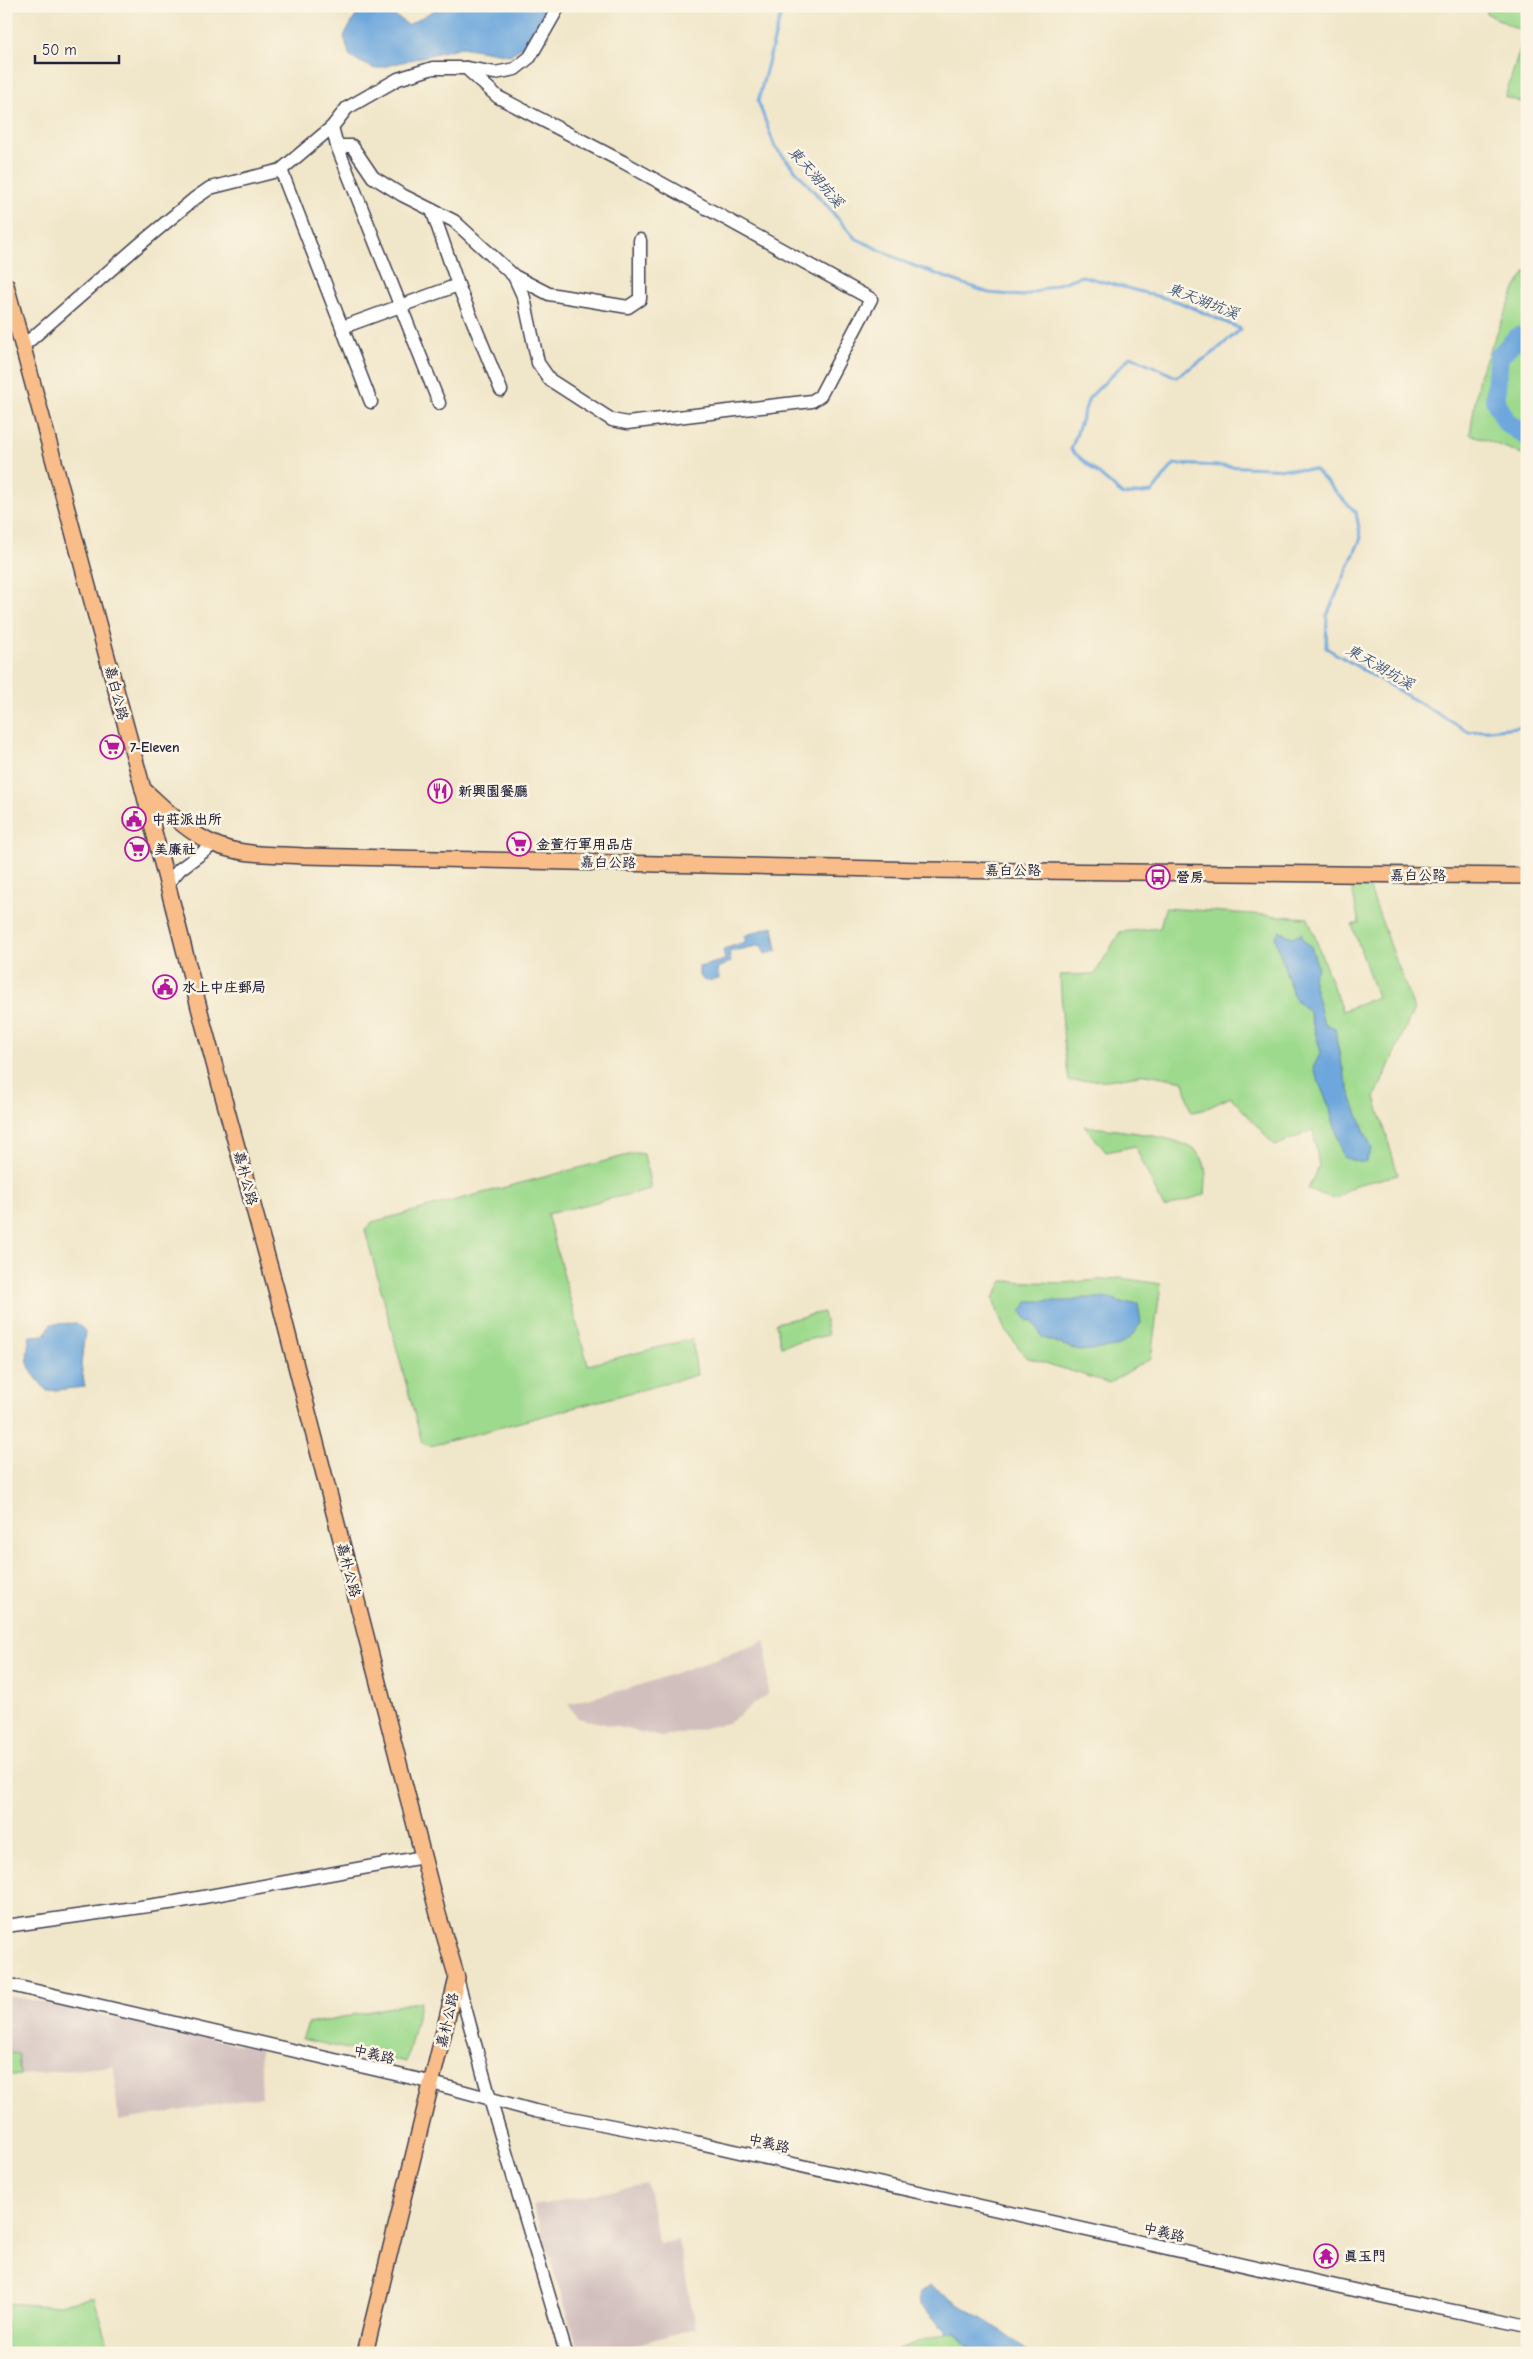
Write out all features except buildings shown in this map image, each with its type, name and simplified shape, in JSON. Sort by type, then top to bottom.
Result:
[{"type":"main road","name":"嘉白公路","points":[[6,284],[143,789],[177,820],[214,844],[245,852],[303,856],[926,870],[1527,876]]},
{"type":"main road","name":"嘉朴公路","points":[[143,789],[206,1032],[280,1304],[423,1857],[457,1978],[365,2353]]},
{"type":"street","points":[[22,347],[194,199],[210,188],[281,170],[332,128],[347,108],[398,79],[433,68],[466,68],[495,72],[515,70],[530,57],[559,6]]},
{"type":"street","points":[[466,68],[498,97],[632,167],[871,299],[820,396],[812,401],[627,423],[612,420],[550,380],[538,363],[524,298],[514,276]]},
{"type":"street","points":[[332,128],[337,146],[439,403]]},
{"type":"street","points":[[337,146],[352,146],[373,177],[402,195],[454,220],[514,276],[549,294],[628,307],[640,299],[640,240]]},
{"type":"street","points":[[281,170],[343,327],[370,402]]},
{"type":"street","points":[[432,210],[458,285],[501,390]]},
{"type":"street","points":[[343,327],[458,285]]},
{"type":"street","points":[[168,883],[180,869],[214,844]]},
{"type":"street","points":[[6,1926],[176,1902],[423,1857]]},
{"type":"street","points":[[457,1978],[490,2099],[566,2353]]},
{"type":"street","name":"中義路","points":[[6,1984],[432,2083],[535,2111],[695,2142],[1375,2294],[1527,2326]]},
{"type":"shaded area","points":[[766,1641],[768,1694],[728,1723],[662,1737],[578,1718],[568,1704],[641,1685]]},
{"type":"shaded area","points":[[6,1995],[260,2049],[262,2097],[118,2121],[114,2066],[20,2075],[18,2054],[8,2053],[6,2050]]},
{"type":"shaded area","points":[[647,2184],[659,2244],[678,2240],[696,2328],[605,2353],[580,2353],[533,2206]]},
{"type":"green space","points":[[1490,6],[1527,6],[1527,104],[1505,97],[1525,33],[1486,13]]},
{"type":"green space","points":[[1527,270],[1527,456],[1470,434],[1479,376],[1516,287]]},
{"type":"green space","points":[[1351,884],[1368,884],[1414,1009],[1375,1097],[1398,1175],[1355,1185],[1335,1199],[1308,1189],[1319,1166],[1313,1130],[1275,1146],[1231,1097],[1203,1110],[1191,1112],[1184,1081],[1147,1074],[1107,1080],[1069,1081],[1064,1046],[1060,975],[1095,974],[1120,932],[1160,928],[1165,908],[1308,918],[1342,1011],[1377,997],[1352,925],[1359,923]]},
{"type":"green space","points":[[1085,1126],[1162,1138],[1190,1147],[1198,1153],[1203,1162],[1206,1172],[1205,1194],[1164,1208],[1135,1146],[1106,1152]]},
{"type":"green space","points":[[636,1153],[644,1154],[651,1189],[547,1214],[588,1365],[692,1339],[697,1375],[430,1446],[422,1443],[365,1230],[372,1222]]},
{"type":"green space","points":[[1120,1278],[1161,1284],[1151,1358],[1109,1383],[1026,1357],[1004,1328],[993,1299],[1003,1281],[1063,1283]]},
{"type":"green space","points":[[823,1312],[828,1335],[781,1346],[776,1323]]},
{"type":"green space","points":[[421,2001],[406,2062],[302,2039],[308,2024]]},
{"type":"green space","points":[[6,2050],[8,2053],[18,2054],[20,2075],[6,2075]]},
{"type":"green space","points":[[94,2297],[111,2353],[6,2353],[6,2303],[50,2306]]},
{"type":"green space","points":[[947,2332],[956,2332],[966,2346],[975,2353],[886,2353]]},
{"type":"water","points":[[442,6],[548,6],[528,43],[510,55],[461,47],[375,69],[350,57],[344,36],[357,14],[385,8],[408,25]]},
{"type":"water","points":[[773,926],[777,951],[765,954],[761,945],[729,952],[731,962],[717,968],[719,979],[705,981],[699,976],[699,967],[725,960],[723,949],[746,942],[744,936]]},
{"type":"water","points":[[1279,931],[1292,937],[1301,933],[1304,941],[1311,946],[1318,968],[1312,978],[1324,1023],[1335,1028],[1340,1059],[1349,1090],[1372,1149],[1365,1162],[1358,1162],[1343,1157],[1330,1109],[1313,1068],[1321,1052],[1309,1012],[1294,998],[1275,938]]},
{"type":"water","points":[[1085,1298],[1110,1298],[1124,1303],[1138,1303],[1141,1323],[1131,1337],[1116,1347],[1080,1351],[1043,1338],[1033,1322],[1028,1321],[1021,1312],[1029,1301],[1071,1301]]},
{"type":"water","points":[[77,1323],[85,1331],[81,1365],[85,1387],[47,1391],[35,1377],[29,1366],[27,1354],[30,1336],[45,1335],[51,1324]]},
{"type":"water","points":[[930,2285],[1005,2334],[1029,2353],[975,2353],[966,2346],[956,2332],[947,2332],[920,2304],[919,2294]]},
{"type":"waterway","name":"東天湖坑溪","points":[[783,6],[758,101],[775,147],[855,238],[909,264],[989,293],[1023,296],[1082,276],[1179,302],[1241,329],[1212,354],[1176,377],[1131,356],[1089,398],[1071,450],[1123,495],[1152,492],[1174,464],[1315,470],[1356,513],[1361,538],[1327,615],[1326,648],[1469,732],[1527,726]]},
{"type":"waterway","points":[[1527,341],[1518,337],[1499,356],[1495,400],[1507,423],[1527,436]]},
{"type":"place","name":"7-Eleven","points":[[112,747]]},
{"type":"place","name":"新興園餐廳","points":[[440,791]]},
{"type":"place","name":"中莊派出所","points":[[134,819]]},
{"type":"place","name":"金萱行軍用品店","points":[[519,844]]},
{"type":"place","name":"美廉社","points":[[137,849]]},
{"type":"place","name":"營房","points":[[1158,877]]},
{"type":"place","name":"水上中庄郵局","points":[[165,987]]},
{"type":"place","name":"真玉門","points":[[1326,2256]]}]
